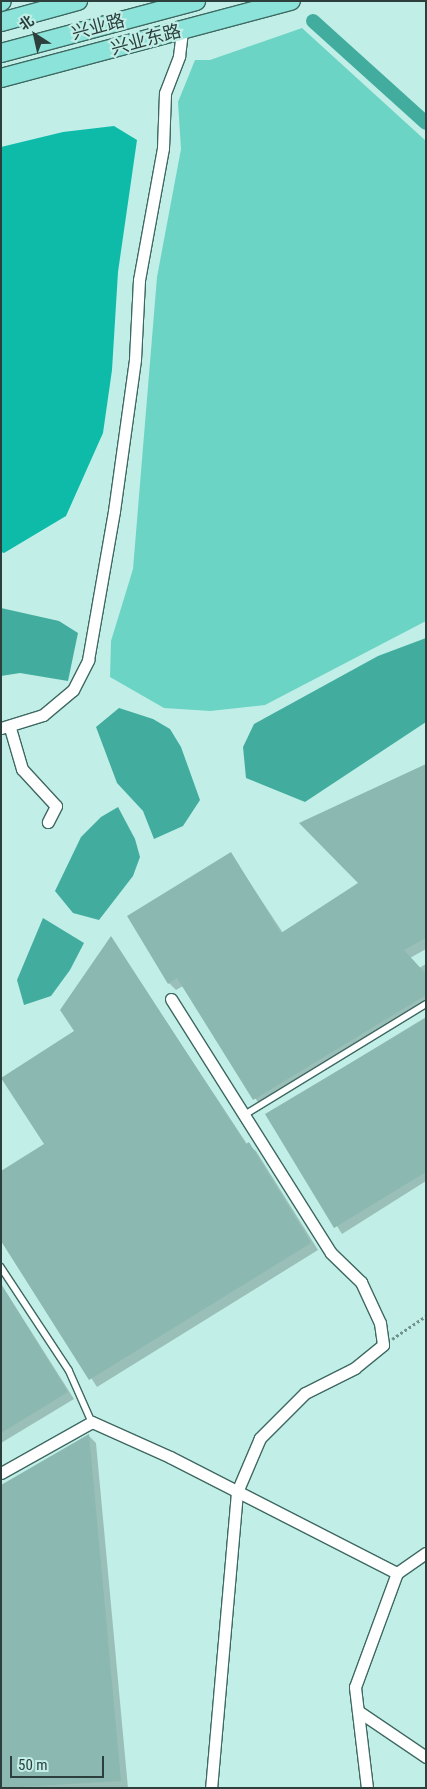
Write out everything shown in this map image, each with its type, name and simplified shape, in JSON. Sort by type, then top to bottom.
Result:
[{"type":"main road","points":[[1,22],[78,1]]},
{"type":"main road","name":"兴业路","points":[[1,52],[196,1]]},
{"type":"main road","name":"兴业东路","points":[[1,78],[290,1]]},
{"type":"street","points":[[48,822],[56,806],[22,769],[6,728],[43,715],[73,690],[88,660],[114,511],[135,359],[140,280],[163,148],[165,93],[179,56],[182,30]]},
{"type":"street","points":[[171,999],[246,1114],[331,1253],[362,1282],[380,1323],[383,1345],[355,1368],[305,1393],[260,1438],[238,1492],[211,1788]]},
{"type":"street","points":[[1,1474],[92,1422],[238,1492],[397,1574]]},
{"type":"street","points":[[367,1788],[355,1687],[397,1574],[426,1554]]},
{"type":"street","points":[[358,1711],[426,1756]]},
{"type":"lane","points":[[246,1114],[426,1004]]},
{"type":"lane","points":[[1,1267],[69,1370],[92,1422]]},
{"type":"path","points":[[383,1345],[426,1316]]},
{"type":"shaded area","points":[[302,28],[426,141],[426,621],[265,705],[210,711],[164,708],[110,677],[111,641],[133,569],[157,277],[181,149],[178,102],[195,60],[210,60]]},
{"type":"shaded area","points":[[114,126],[137,140],[118,272],[112,370],[103,433],[66,516],[4,553],[1,552],[1,147],[63,132]]},
{"type":"shaded area","points":[[1,608],[59,621],[78,633],[68,681],[20,673],[1,676]]},
{"type":"shaded area","points":[[426,638],[426,722],[305,802],[246,778],[243,747],[254,724],[378,656]]},
{"type":"shaded area","points":[[119,708],[153,719],[170,729],[181,747],[200,800],[183,826],[154,839],[143,811],[117,783],[96,727]]},
{"type":"shaded area","points":[[118,807],[135,839],[140,857],[133,876],[99,920],[73,913],[55,891],[81,837],[101,817]]},
{"type":"shaded area","points":[[43,918],[84,943],[70,970],[51,996],[24,1005],[17,980]]},
{"type":"building","points":[[426,764],[426,938],[404,950],[426,974],[426,995],[253,1100],[177,978],[168,984],[127,916],[231,852],[281,933],[358,883],[299,823]]},
{"type":"building","points":[[111,936],[246,1144],[249,1142],[311,1243],[89,1380],[1,1241],[1,1171],[44,1144],[1,1078],[74,1031],[60,1010]]},
{"type":"building","points":[[426,1018],[426,1172],[334,1228],[265,1114]]},
{"type":"building","points":[[1,1284],[68,1392],[1,1433]]},
{"type":"building","points":[[89,1434],[121,1781],[1,1788],[1,1485]]},
{"type":"waterway","points":[[313,21],[426,123]]}]
